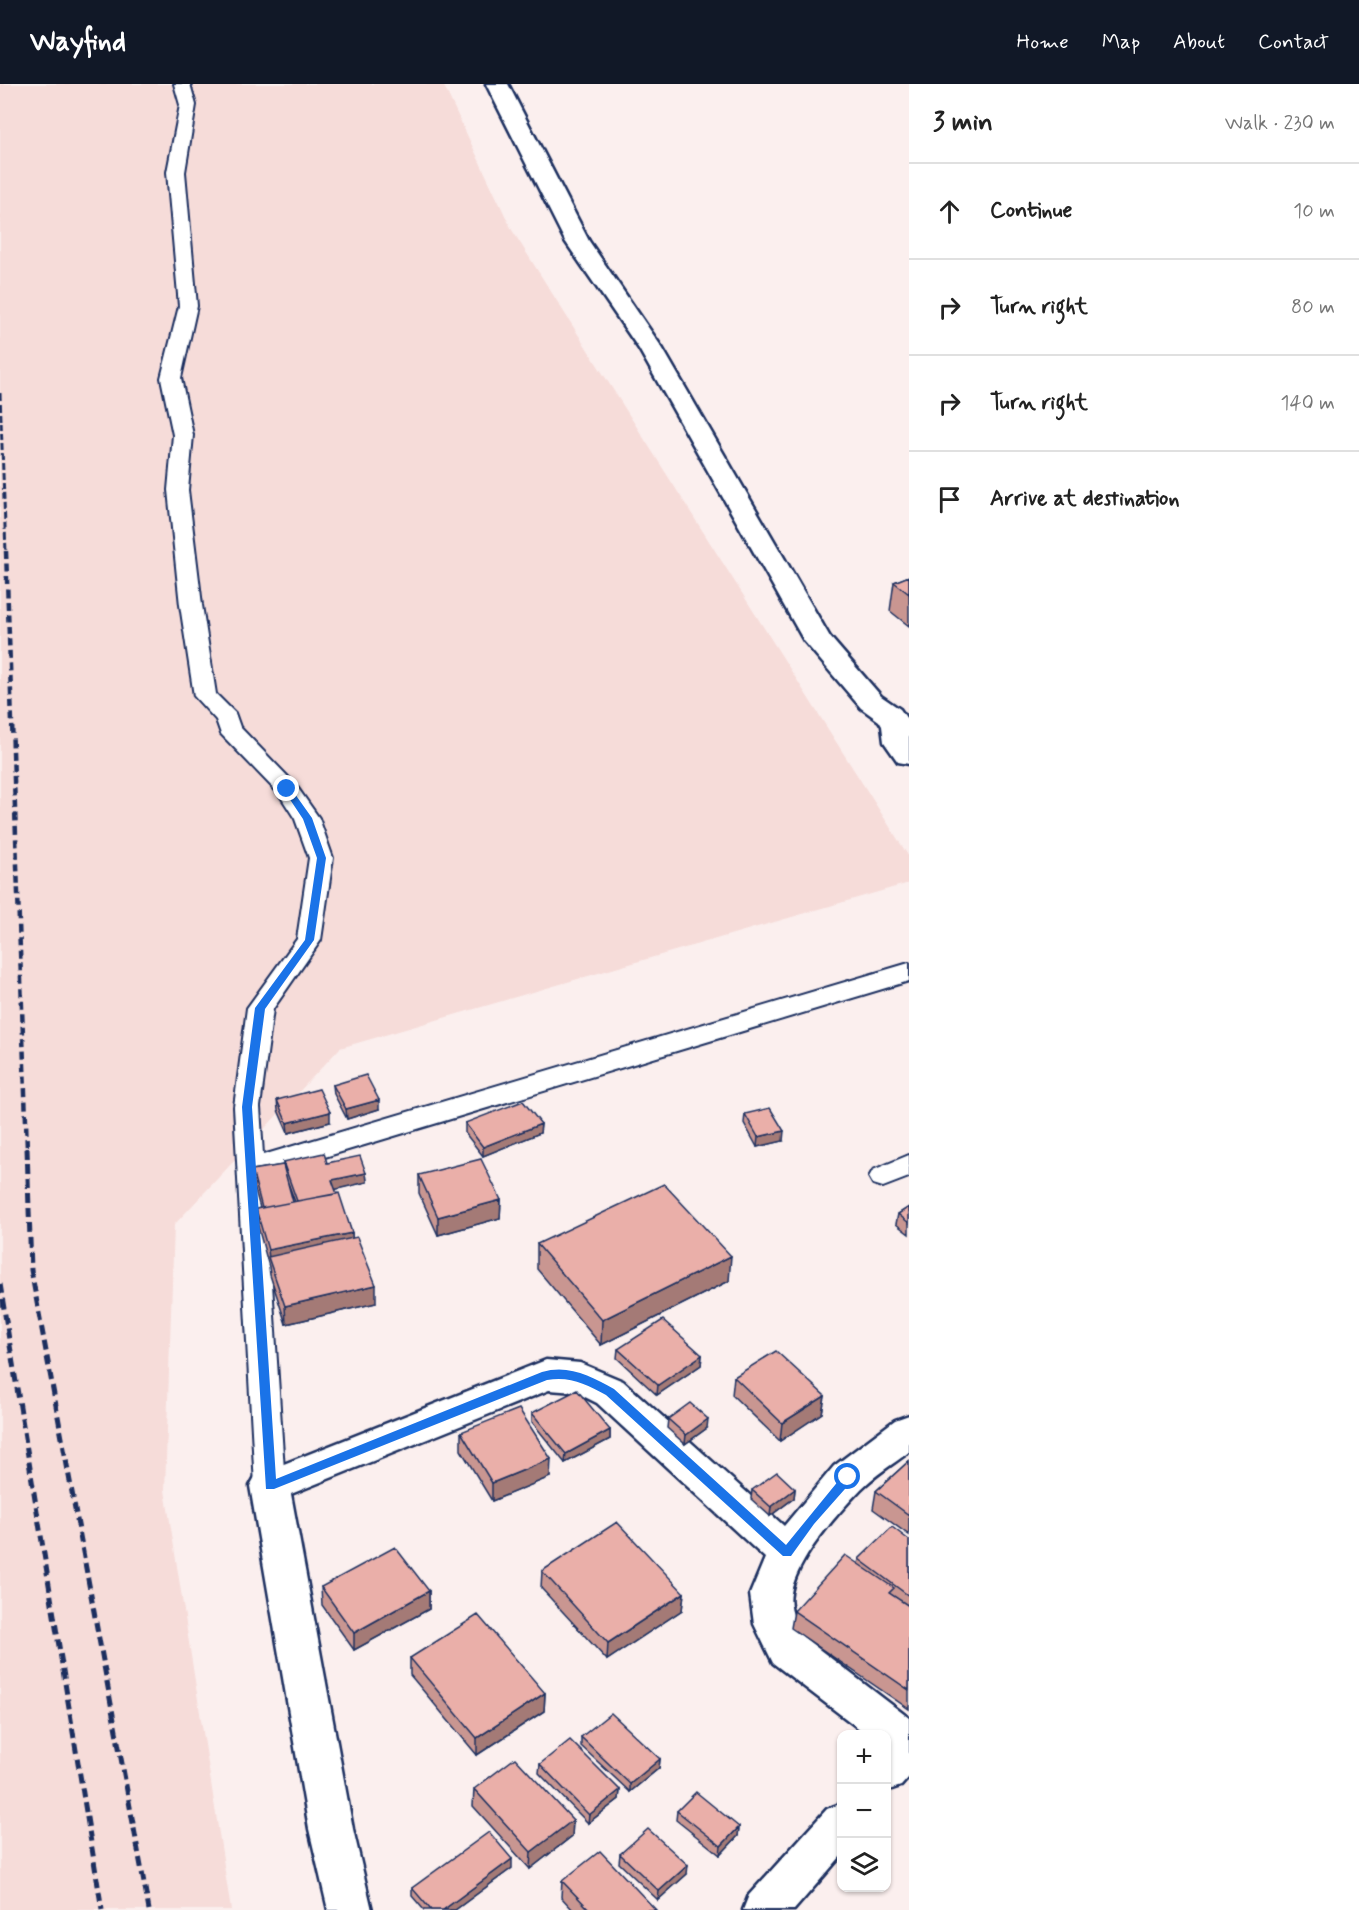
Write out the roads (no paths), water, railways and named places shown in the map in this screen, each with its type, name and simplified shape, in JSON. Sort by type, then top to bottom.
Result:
[{"type":"street","points":[[497,84],[577,241],[651,349],[818,641],[871,702],[890,715],[897,726],[899,742],[909,755]]},
{"type":"street","points":[[350,1910],[331,1829],[270,1486],[546,1376],[563,1373],[588,1379],[610,1392],[787,1553]]},
{"type":"street","points":[[891,1766],[909,1745],[788,1650],[774,1624],[770,1594],[787,1553],[810,1521],[848,1477],[909,1431]]},
{"type":"street","points":[[765,1910],[837,1829]]},
{"type":"lane","points":[[182,84],[188,105],[176,172],[188,306],[171,378],[183,435],[178,490],[191,605],[205,696],[227,718],[229,729],[287,789],[307,818],[321,858],[309,940],[260,1008],[247,1107],[270,1486]]},
{"type":"lane","points":[[251,1169],[909,972]]},
{"type":"lane","points":[[883,1177],[909,1165]]},
{"type":"railway","points":[[0,393],[6,553]]},
{"type":"railway","points":[[6,551],[27,1150]]},
{"type":"railway","points":[[27,1148],[31,1270],[149,1910]]},
{"type":"railway","points":[[0,1284],[102,1910]]}]
